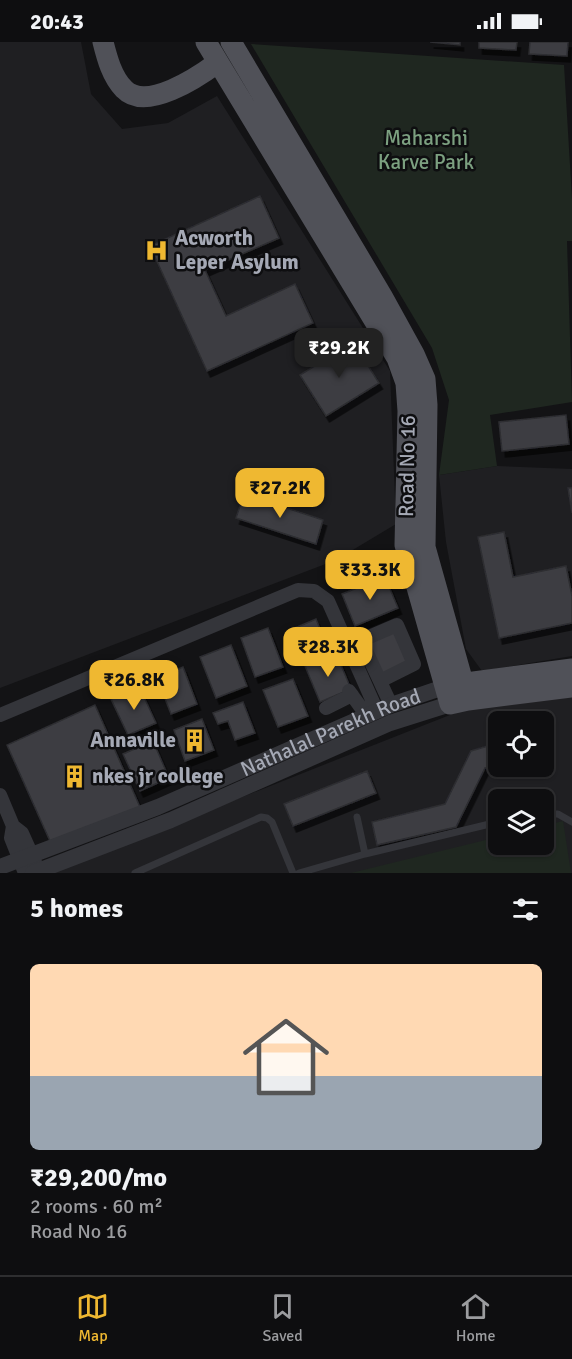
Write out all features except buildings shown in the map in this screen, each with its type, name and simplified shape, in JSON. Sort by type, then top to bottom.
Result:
[{"type":"main road","points":[[103,42],[109,65],[124,90],[140,98],[162,93],[195,79],[217,63]]},
{"type":"main road","name":"Road No 16","points":[[206,42],[217,63],[383,317]]},
{"type":"main road","name":"Road No 16","points":[[231,42],[383,317],[398,358],[406,383],[408,411],[405,545],[456,693]]},
{"type":"main road","name":"Nathalal Parekh Road","points":[[456,693],[572,669]]},
{"type":"main road","name":"Nathalal Parekh Road","points":[[456,693],[572,687]]},
{"type":"street","points":[[0,716],[298,590],[314,591],[328,601],[378,711]]},
{"type":"street","points":[[378,711],[380,681]]},
{"type":"street","points":[[336,729],[325,706],[350,693],[378,711]]},
{"type":"street","name":"Nathalal Parekh Road","points":[[29,866],[378,711],[456,693]]},
{"type":"street","name":"Nathalal Parekh Road","points":[[0,867],[29,866],[171,820],[456,693]]},
{"type":"street","points":[[228,776],[234,792]]},
{"type":"street","points":[[0,795],[13,826],[11,838],[29,866]]},
{"type":"lane","points":[[554,814],[572,822]]},
{"type":"lane","points":[[135,873],[261,817],[272,822],[293,873]]},
{"type":"lane","points":[[357,817],[365,854]]},
{"type":"lane","points":[[298,873],[365,854],[488,824]]},
{"type":"shaded area","name":"Acworth Leper Asylum","points":[[0,42],[81,42],[91,94],[122,129],[168,123],[217,96],[390,371],[396,524],[336,560],[0,688]]},
{"type":"shaded area","points":[[497,466],[572,469],[572,656],[482,671],[466,649],[446,542],[439,475]]},
{"type":"shaded area","points":[[572,693],[572,873],[50,873],[465,709]]},
{"type":"green space","name":"Maharshi Karve Park","points":[[251,44],[564,65],[572,199],[572,241],[567,241],[572,402],[490,415],[497,466],[439,475],[449,400],[432,348]]},
{"type":"green space","points":[[563,821],[571,873],[351,873],[488,839],[488,855],[554,855],[554,823]]},
{"type":"place","name":"Acworth Leper Asylum","points":[[157,250]]},
{"type":"place","name":"Annaville","points":[[194,740]]},
{"type":"place","name":"nkes jr college","points":[[74,776]]}]
